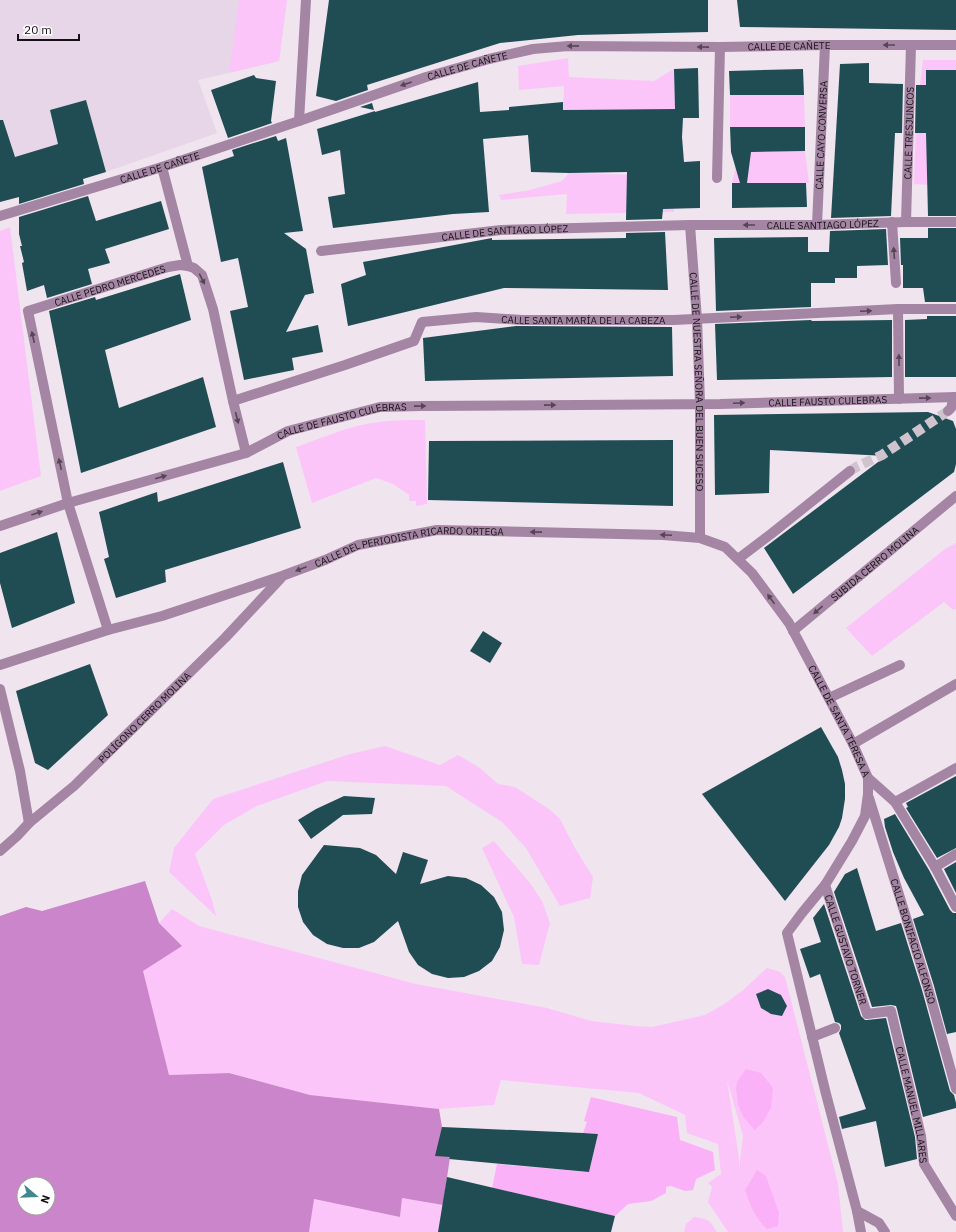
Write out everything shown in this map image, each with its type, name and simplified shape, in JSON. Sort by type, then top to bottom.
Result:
[{"type":"street","points":[[299,121],[306,0]]},
{"type":"street","name":"CALLE CAYO CONVERSA","points":[[816,225],[825,45]]},
{"type":"street","name":"CALLE TRESJUNCOS","points":[[906,222],[911,45]]},
{"type":"street","name":"CALLE DE CAÑETE","points":[[0,216],[162,167],[426,76],[533,49],[568,46],[720,47],[956,45]]},
{"type":"street","points":[[717,178],[720,47]]},
{"type":"street","points":[[162,167],[188,266],[194,268],[202,276],[213,309],[246,453]]},
{"type":"street","points":[[892,222],[896,283]]},
{"type":"street","name":"CALLE SANTIAGO LÓPEZ","points":[[690,225],[816,225],[892,222],[956,222]]},
{"type":"street","name":"CALLE DE SANTIAGO LÓPEZ","points":[[321,251],[501,230],[690,225]]},
{"type":"street","name":"CALLE DE NUESTRA SEÑORA DEL BUEN SUCESO","points":[[690,225],[697,319],[700,404],[700,538]]},
{"type":"street","name":"CALLE PEDRO MERCEDES","points":[[68,503],[28,311],[168,267],[180,265],[188,266]]},
{"type":"street","points":[[898,309],[899,399]]},
{"type":"street","name":"CALLE SANTA MARÍA DE LA CABEZA","points":[[233,401],[337,368],[414,341],[422,322],[476,317],[522,320],[674,320],[898,309],[956,309]]},
{"type":"street","points":[[948,411],[951,408],[955,397]]},
{"type":"street","name":"CALLE FAUSTO CULEBRAS","points":[[700,404],[955,397]]},
{"type":"street","name":"CALLE DE FAUSTO CULEBRAS","points":[[0,526],[68,503],[246,453],[288,431],[380,407],[700,404]]},
{"type":"street","points":[[738,559],[850,471]]},
{"type":"street","name":"SUBIDA CERRO MOLINA","points":[[793,631],[956,496]]},
{"type":"street","points":[[68,503],[108,630]]},
{"type":"street","name":"CALLE DEL PERIODISTA RICARDO ORTEGA","points":[[0,665],[108,630],[162,616],[282,576],[325,560],[358,545],[437,530],[663,535],[700,538],[725,547],[752,573],[789,623],[793,631]]},
{"type":"street","name":"POLÍGONO CERRO MOLINA","points":[[0,851],[29,823],[79,781],[225,638],[282,576]]},
{"type":"street","name":"CALLE DE SANTA TERESA A","points":[[793,631],[853,744],[868,778],[894,802],[935,867],[956,907]]},
{"type":"street","points":[[829,698],[900,665]]},
{"type":"street","points":[[853,744],[956,684]]},
{"type":"street","points":[[0,689],[20,771],[29,823]]},
{"type":"street","points":[[894,802],[956,768]]},
{"type":"street","points":[[861,1232],[787,933],[802,912],[825,885],[852,841],[865,816],[868,794],[868,778]]},
{"type":"street","name":"CALLE BONIFACIO ALFONSO","points":[[868,794],[928,988],[956,1090]]},
{"type":"street","points":[[935,867],[956,854]]},
{"type":"street","name":"CALLE GUSTAVO TORNER","points":[[825,885],[867,1014]]},
{"type":"street","name":"CALLE MANUEL MILLARES","points":[[867,1014],[892,1011],[921,1136],[924,1164],[956,1216]]},
{"type":"street","points":[[812,1037],[835,1028]]},
{"type":"street","points":[[857,1211],[879,1223],[884,1232]]},
{"type":"shaded area","points":[[0,0],[287,0],[279,61],[198,80],[217,133],[106,172],[0,202]]},
{"type":"shaded area","points":[[239,0],[287,0],[279,61],[229,73]]},
{"type":"shaded area","points":[[568,58],[569,77],[654,81],[674,69],[675,109],[563,110],[564,86],[519,90],[518,66]]},
{"type":"shaded area","points":[[923,60],[956,60],[956,186],[914,184],[916,119]]},
{"type":"shaded area","points":[[730,95],[804,95],[805,127],[730,127]]},
{"type":"shaded area","points":[[805,151],[809,183],[732,183],[736,166],[749,166],[750,161],[745,152]]},
{"type":"shaded area","points":[[569,173],[673,176],[674,212],[566,214],[567,194],[501,200],[499,195],[530,190],[562,181]]},
{"type":"shaded area","points":[[10,227],[41,476],[0,491],[0,231]]},
{"type":"shaded area","points":[[425,420],[427,504],[416,506],[416,501],[409,501],[409,495],[393,484],[376,478],[312,503],[296,447],[339,431],[366,424],[388,421]]},
{"type":"shaded area","points":[[956,543],[956,609],[953,610],[944,602],[872,656],[846,628],[945,549]]},
{"type":"shaded area","points":[[385,746],[440,765],[458,755],[480,768],[498,784],[515,787],[549,809],[560,819],[575,848],[593,877],[590,898],[560,906],[526,848],[502,822],[446,786],[327,781],[257,806],[224,825],[195,854],[213,903],[216,916],[169,872],[174,848],[213,799],[350,754]]},
{"type":"shaded area","points":[[494,841],[530,883],[542,901],[550,923],[539,965],[522,964],[514,917],[482,848]]},
{"type":"shaded area","points":[[145,881],[159,923],[182,946],[143,971],[169,1075],[229,1073],[310,1095],[439,1109],[450,1157],[443,1205],[402,1198],[400,1217],[314,1199],[309,1232],[0,1232],[0,916],[26,907],[42,911]]},
{"type":"shaded area","points":[[172,909],[199,926],[416,984],[547,1008],[591,1021],[636,1026],[652,1027],[705,1015],[723,1005],[742,991],[767,968],[780,972],[785,977],[838,1184],[843,1232],[728,1232],[708,1202],[712,1187],[708,1183],[721,1174],[718,1144],[687,1133],[685,1115],[639,1093],[501,1080],[494,1105],[439,1109],[310,1095],[229,1073],[169,1075],[142,971],[181,946],[159,923]],"holes":[[[727,1080],[743,1136],[739,1170],[739,1158]]]},
{"type":"shaded area","points":[[746,1069],[761,1073],[773,1088],[771,1108],[763,1122],[755,1130],[744,1118],[738,1105],[736,1089],[737,1082]]},
{"type":"shaded area","points":[[591,1097],[677,1117],[680,1140],[713,1152],[715,1170],[696,1179],[693,1190],[685,1191],[671,1186],[666,1187],[666,1193],[651,1201],[628,1204],[615,1216],[492,1188],[497,1164],[589,1172],[598,1134],[583,1133],[587,1122],[584,1121]]},
{"type":"shaded area","points":[[757,1170],[766,1176],[779,1213],[778,1226],[767,1229],[753,1211],[745,1190]]},
{"type":"shaded area","points":[[402,1198],[443,1205],[438,1232],[309,1232],[313,1199],[400,1217]]},
{"type":"shaded area","points":[[694,1217],[703,1218],[708,1221],[717,1232],[684,1232],[686,1224]]},
{"type":"building","points":[[329,0],[708,0],[708,32],[578,35],[500,43],[367,85],[368,90],[336,101],[316,96]]},
{"type":"building","points":[[737,0],[956,0],[956,30],[740,27]]},
{"type":"building","points":[[869,63],[869,83],[903,84],[902,133],[895,133],[891,216],[831,218],[840,64]]},
{"type":"building","points":[[698,68],[699,118],[683,118],[682,137],[684,162],[700,161],[700,208],[663,209],[662,219],[626,220],[627,172],[531,172],[528,135],[483,139],[489,212],[453,214],[333,228],[328,197],[345,194],[340,150],[322,155],[317,129],[478,82],[480,112],[509,110],[509,107],[563,102],[563,110],[675,109],[674,69]]},
{"type":"building","points":[[803,69],[804,95],[730,95],[729,71]]},
{"type":"building","points":[[926,70],[956,70],[956,216],[928,216],[926,133],[915,133],[916,85],[926,85]]},
{"type":"building","points":[[254,75],[256,78],[276,81],[272,123],[228,138],[211,90]]},
{"type":"building","points":[[86,100],[106,172],[83,179],[84,184],[19,204],[19,197],[0,202],[0,120],[3,120],[15,157],[58,144],[50,110]]},
{"type":"building","points":[[372,103],[374,110],[360,107]]},
{"type":"building","points":[[730,127],[805,127],[805,151],[751,152],[747,183],[806,183],[807,207],[732,208],[732,183],[740,183],[731,152]]},
{"type":"building","points":[[276,136],[278,141],[286,138],[303,231],[284,233],[306,249],[314,293],[305,295],[286,332],[318,325],[323,352],[292,358],[294,370],[244,380],[230,311],[248,307],[238,258],[221,262],[202,167],[234,156],[232,150]]},
{"type":"building","points":[[88,196],[96,221],[161,201],[169,229],[105,249],[110,263],[88,269],[92,284],[47,298],[44,285],[27,291],[22,263],[24,262],[20,246],[22,246],[19,234],[19,217]]},
{"type":"building","points":[[928,228],[956,228],[956,302],[925,302],[923,288],[903,288],[903,265],[901,265],[900,238],[928,238]]},
{"type":"building","points":[[886,229],[888,265],[857,266],[857,278],[835,278],[835,283],[811,283],[811,307],[716,311],[714,238],[808,237],[808,252],[829,252],[830,231]]},
{"type":"building","points":[[665,232],[668,290],[504,288],[348,326],[341,284],[366,275],[363,262],[492,238],[492,240],[626,238],[626,233]]},
{"type":"building","points":[[180,274],[191,320],[105,350],[119,408],[203,377],[216,427],[81,473],[49,311],[95,297],[96,300]]},
{"type":"building","points":[[927,316],[956,316],[956,377],[905,377],[905,320],[927,319]]},
{"type":"building","points":[[811,320],[892,320],[892,377],[717,380],[715,324]]},
{"type":"building","points":[[516,326],[672,327],[673,376],[425,381],[423,338]]},
{"type":"building","points":[[928,412],[953,421],[956,429],[956,464],[954,472],[793,594],[764,548],[886,456],[770,450],[769,493],[715,495],[714,415]]},
{"type":"building","points":[[673,440],[673,506],[428,500],[429,441]]},
{"type":"building","points":[[283,462],[301,528],[165,570],[166,582],[116,598],[104,559],[109,557],[99,512],[157,492],[158,502]]},
{"type":"building","points":[[57,532],[75,603],[12,628],[0,583],[0,553]]},
{"type":"building","points":[[483,631],[502,643],[490,663],[470,651]]},
{"type":"building","points":[[90,664],[108,715],[48,770],[35,763],[16,691]]},
{"type":"building","points":[[821,727],[838,757],[842,770],[845,784],[845,799],[842,818],[839,827],[829,845],[785,901],[702,794]]},
{"type":"building","points":[[956,776],[956,848],[937,858],[906,808],[908,807],[906,803]]},
{"type":"building","points":[[344,796],[375,798],[372,814],[343,815],[311,839],[298,820],[316,809]]},
{"type":"building","points":[[895,814],[929,870],[950,910],[953,913],[956,913],[956,1032],[947,1034],[913,919],[924,915],[904,878],[893,852],[885,827],[884,819]]},
{"type":"building","points":[[324,845],[360,848],[376,855],[396,874],[403,852],[428,860],[420,884],[448,876],[466,878],[481,885],[494,897],[502,912],[504,930],[500,947],[492,961],[479,971],[464,977],[448,978],[432,974],[418,965],[409,952],[398,921],[374,942],[359,948],[343,948],[327,944],[313,935],[303,922],[298,907],[298,891],[302,875]]},
{"type":"building","points":[[956,862],[956,893],[944,869]]},
{"type":"building","points":[[857,868],[876,931],[901,923],[922,990],[950,1091],[954,1095],[956,1108],[923,1117],[896,1006],[891,1005],[872,1007],[834,892],[845,874]]},
{"type":"building","points":[[824,904],[861,1016],[865,1020],[886,1018],[915,1137],[917,1159],[885,1167],[876,1121],[842,1129],[839,1117],[866,1109],[839,1033],[841,1025],[835,1022],[820,974],[810,978],[800,949],[821,942],[813,918]]},
{"type":"building","points":[[768,989],[781,995],[787,1006],[782,1016],[771,1014],[761,1008],[756,994]]},
{"type":"building","points":[[442,1127],[598,1134],[589,1172],[449,1159],[450,1157],[435,1156]]},
{"type":"building","points":[[447,1177],[615,1216],[611,1232],[438,1232]]},
{"type":"tunnel","points":[[850,471],[882,455],[948,411]]}]
